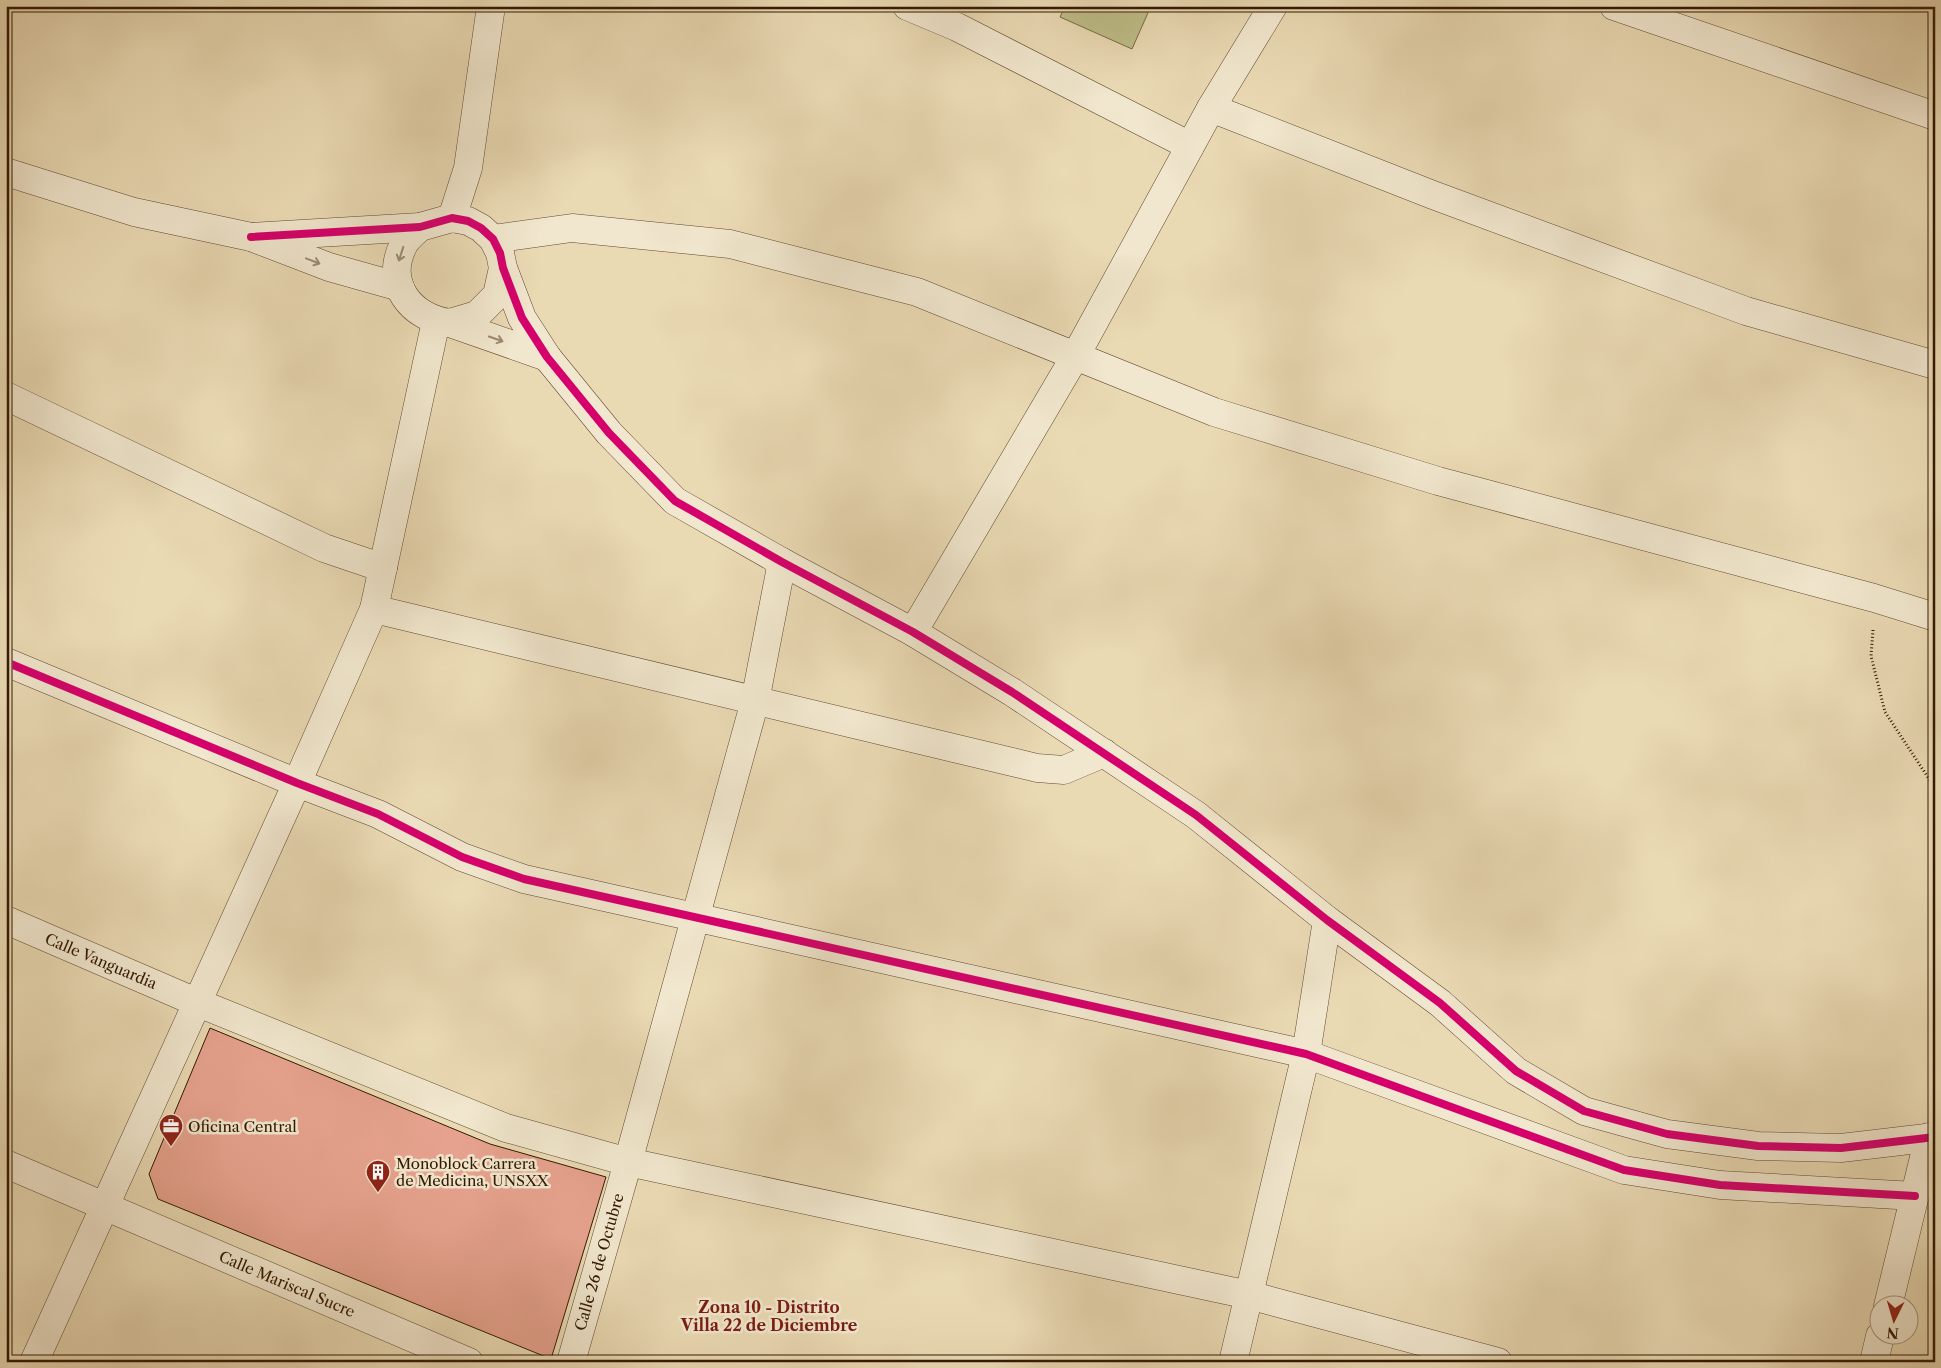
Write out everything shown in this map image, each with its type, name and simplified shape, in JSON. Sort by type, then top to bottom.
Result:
[{"type":"street","points":[[452,218],[468,168],[490,6]]},
{"type":"street","points":[[907,6],[956,27],[1190,146]]},
{"type":"street","points":[[913,632],[1076,355],[1211,108],[1273,6]]},
{"type":"street","points":[[1614,6],[1935,116]]},
{"type":"street","points":[[1211,108],[1442,199],[1746,311],[1935,365]]},
{"type":"street","points":[[6,172],[134,212],[251,237],[329,266],[400,287]]},
{"type":"street","points":[[251,237],[420,227],[452,218],[468,221],[482,228],[493,239],[500,253],[503,268],[522,318],[547,357],[608,433],[675,501],[782,562],[913,632],[1012,692],[1104,753],[1196,815],[1327,920],[1440,1003],[1516,1071],[1584,1111],[1666,1134],[1758,1146],[1841,1148],[1932,1137],[1915,1196],[1890,1296]]},
{"type":"street","points":[[420,227],[404,244],[397,264],[400,287],[408,302],[420,314],[547,357]]},
{"type":"street","points":[[493,239],[572,228],[730,244],[917,292],[1214,412],[1438,481],[1874,598],[1935,617]]},
{"type":"street","points":[[443,322],[478,315],[497,295],[503,268]]},
{"type":"street","points":[[34,1362],[374,609],[443,322]]},
{"type":"street","points":[[6,396],[324,548],[383,568]]},
{"type":"street","name":"Calle 26 de Octubre","points":[[570,1362],[628,1162],[755,701],[782,562]]},
{"type":"street","points":[[374,609],[1037,768],[1064,770],[1104,753]]},
{"type":"street","points":[[6,662],[297,783],[378,814],[462,857],[524,879],[1306,1054],[1624,1170],[1720,1185],[1915,1196]]},
{"type":"street","name":"Calle Vanguardia","points":[[6,920],[196,1002],[506,1128],[628,1162],[1250,1295],[1498,1362]]},
{"type":"street","points":[[1233,1362],[1306,1054],[1327,920]]},
{"type":"street","name":"Calle Mariscal Sucre","points":[[6,1164],[470,1362]]},
{"type":"street","points":[[1874,1362],[1878,1346]]},
{"type":"path","points":[[1874,598],[1871,656],[1885,712],[1935,788]]},
{"type":"shaded area","points":[[1065,6],[1151,6],[1132,49],[1060,17]]},
{"type":"building","name":"Monoblock Carrera de Medicina, UNSXX","points":[[210,1028],[490,1144],[606,1177],[551,1359],[158,1199],[149,1174]]},
{"type":"cycle path","points":[[251,237],[420,227],[452,218],[468,221],[481,228],[493,239],[500,253],[503,268],[522,318],[547,357],[609,433],[675,501],[782,562],[913,632],[1012,692],[1196,815],[1327,920],[1440,1003],[1516,1071],[1584,1111],[1667,1134],[1758,1146],[1841,1148],[1935,1137]]},
{"type":"cycle path","points":[[6,662],[297,783],[378,814],[462,857],[524,879],[1306,1054],[1624,1170],[1720,1185],[1915,1196]]},
{"type":"place","name":"Oficina Central","points":[[171,1147]]},
{"type":"place","name":"Monoblock Carrera de Medicina, UNSXX","points":[[378,1193]]},
{"type":"district","name":"Zona 10 - Distrito Villa 22 de Diciembre","points":[[769,1316]]}]
